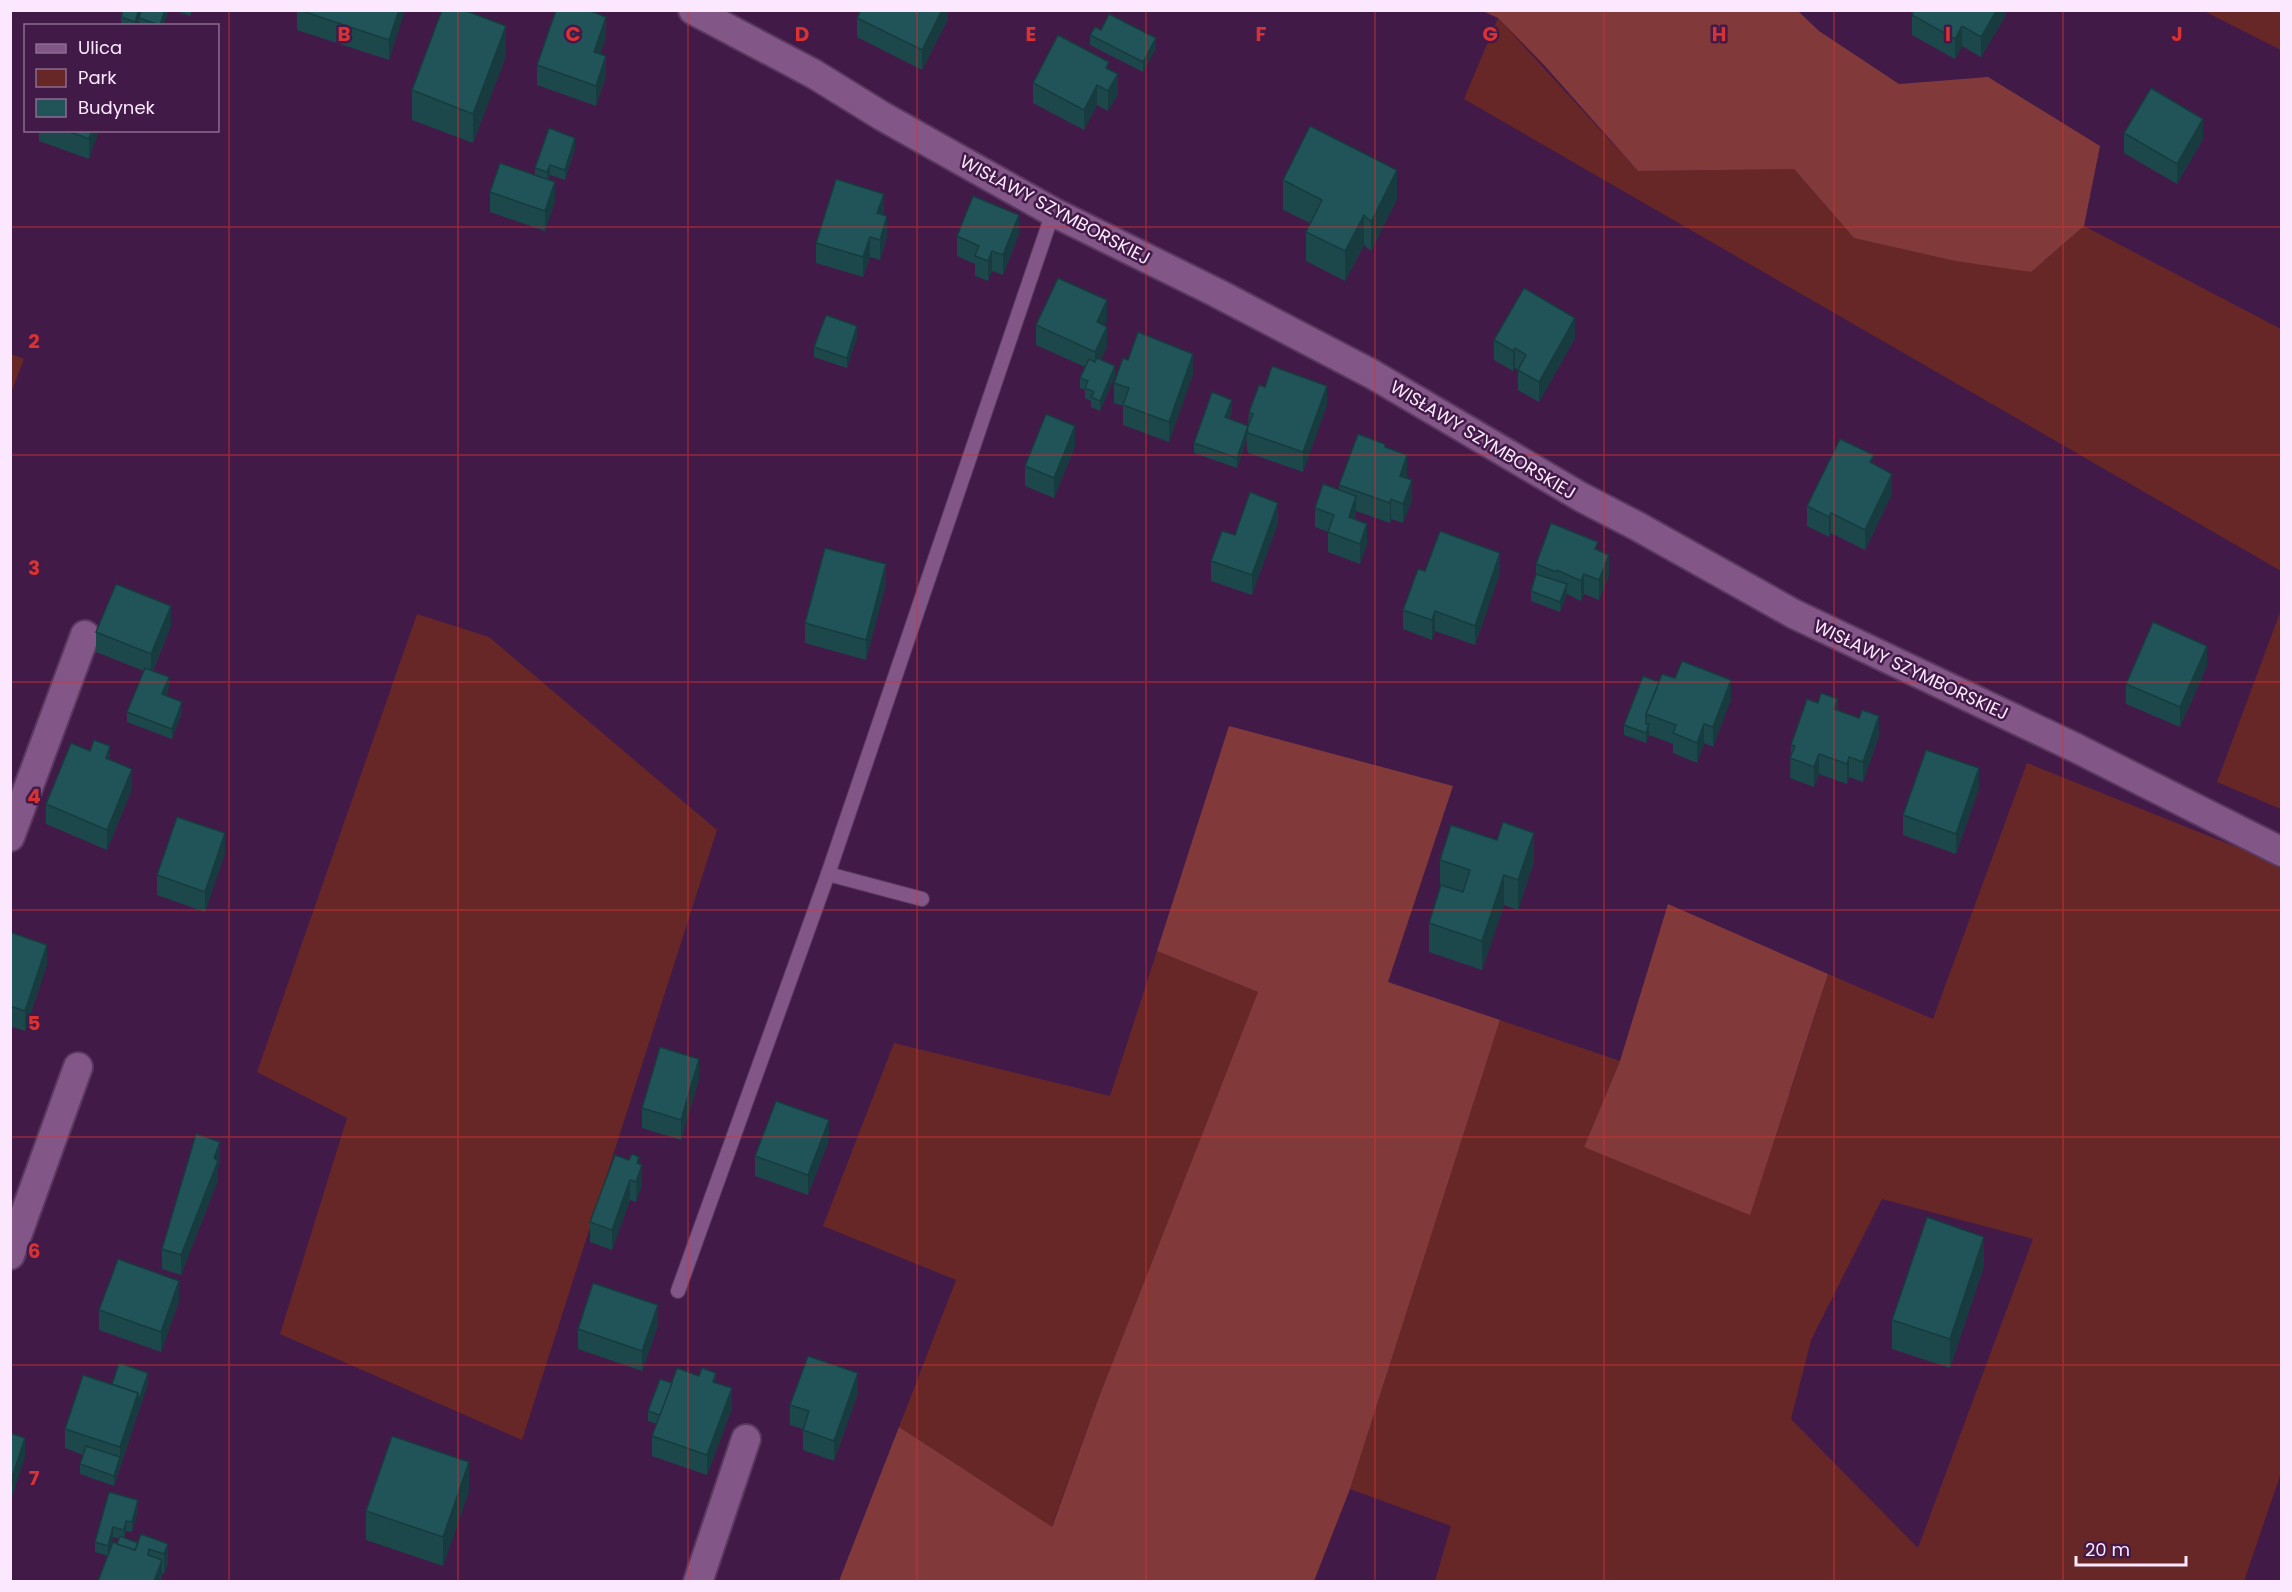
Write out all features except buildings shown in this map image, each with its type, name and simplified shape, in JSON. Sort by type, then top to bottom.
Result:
[{"type":"street","name":"WISŁAWY SZYMBORSKIEJ","points":[[693,10],[814,74],[882,116],[1053,212],[1217,293],[1372,374],[1581,497],[1794,614],[2076,748],[2282,852]]},
{"type":"street","points":[[10,837],[85,635]]},
{"type":"street","points":[[10,1255],[78,1067]]},
{"type":"street","points":[[698,1581],[746,1439]]},
{"type":"lane","points":[[678,1291],[828,874],[1053,212]]},
{"type":"lane","points":[[828,874],[922,899]]},
{"type":"green space","points":[[2204,11],[2281,11],[2281,50]]},
{"type":"green space","points":[[1498,18],[1638,171],[1794,169],[1854,238],[2031,272],[2084,226],[2281,329],[2281,571],[1464,99]]},
{"type":"green space","points":[[11,354],[24,359],[11,393]]},
{"type":"green space","points":[[2281,610],[2281,809],[2217,782]]},
{"type":"green space","points":[[417,614],[489,637],[717,830],[522,1440],[280,1334],[347,1118],[257,1072]]},
{"type":"green space","points":[[2027,763],[2281,865],[2282,1470],[2244,1581],[1435,1581],[1451,1526],[1350,1489],[1500,1020],[1620,1061],[1584,1147],[1790,1093],[1828,974],[1933,1019]],"holes":[[[1882,1199],[2033,1239],[1918,1548],[1791,1419],[1811,1340]]]},
{"type":"green space","points":[[1157,951],[1258,992],[1099,1397],[1051,1528],[899,1427],[956,1280],[823,1226],[894,1043],[1110,1096]]},
{"type":"shaded area","points":[[1483,11],[1798,11],[1819,31],[1899,84],[1988,77],[2100,146],[2084,226],[2031,272],[1956,261],[1854,238],[1794,169],[1638,171],[1544,65],[1498,18]]},
{"type":"shaded area","points":[[1229,726],[1453,786],[1388,982],[1500,1020],[1350,1489],[1314,1581],[839,1581],[899,1427],[1052,1527],[1099,1397],[1258,992],[1157,951]]},
{"type":"shaded area","points":[[1668,904],[1828,974],[1750,1215],[1584,1147],[1620,1061]]}]
